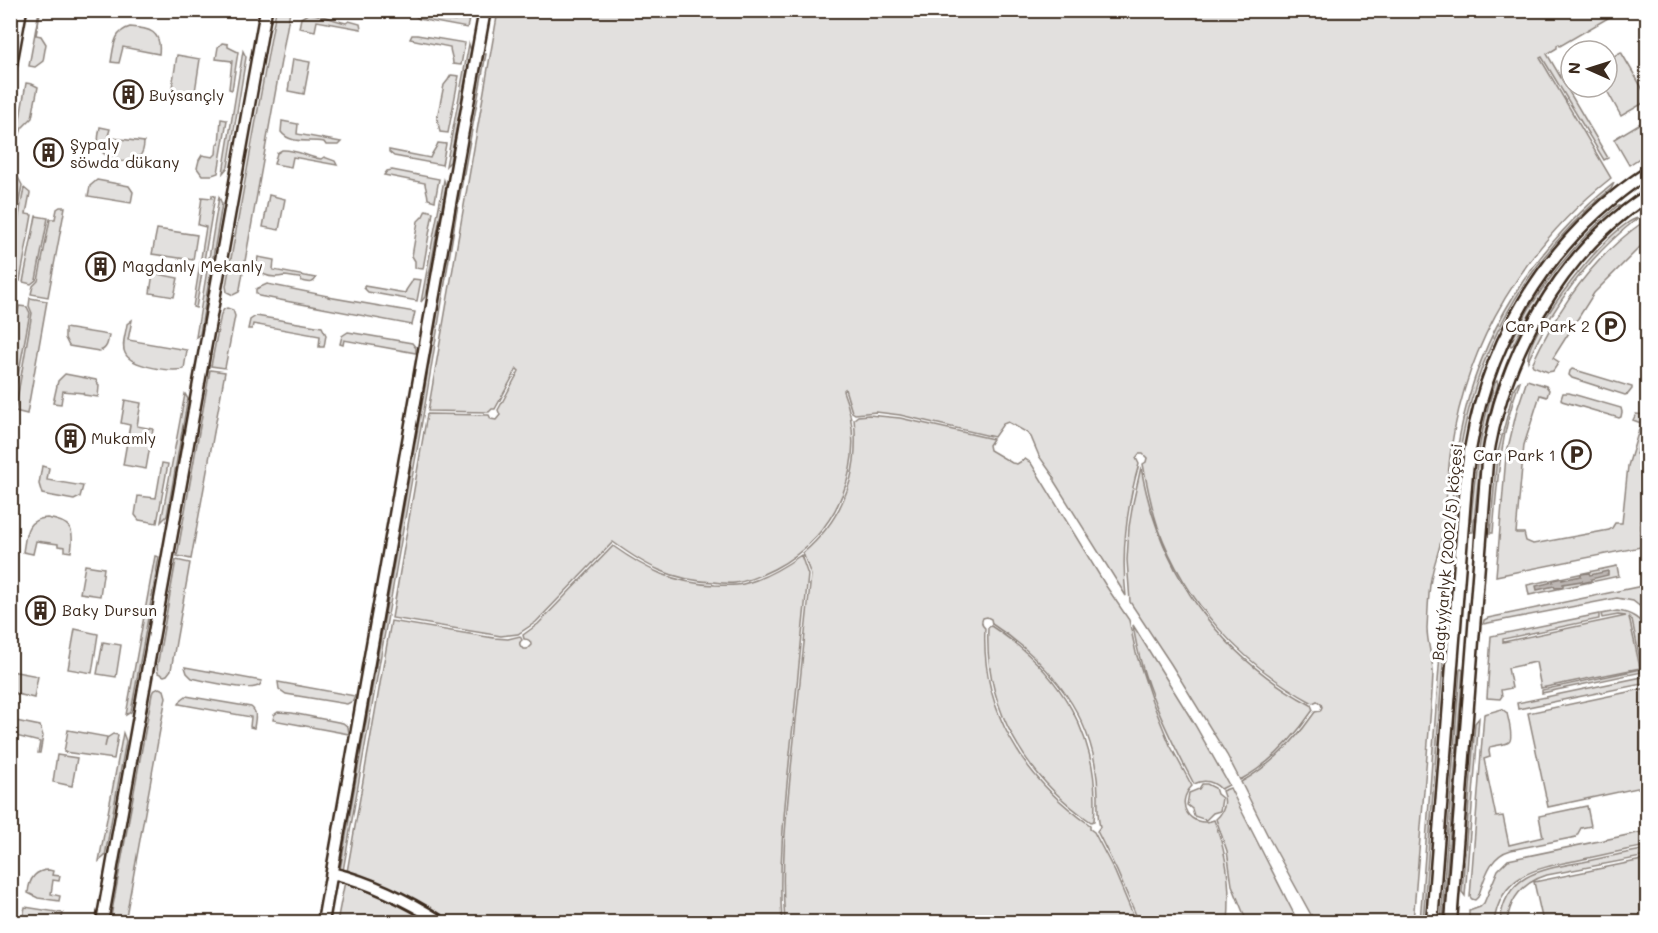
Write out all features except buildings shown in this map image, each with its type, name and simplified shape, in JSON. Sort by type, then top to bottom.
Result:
[{"type":"street","points":[[10,70],[21,10]]},
{"type":"street","points":[[102,922],[266,10]]},
{"type":"street","points":[[323,922],[485,10]]},
{"type":"street","name":"Bagtyýarlyk (2002/5) köçesi","points":[[1432,922],[1468,460],[1479,404],[1503,339],[1554,257],[1582,226],[1629,184],[1647,172]]},
{"type":"street","points":[[1629,184],[1643,198]]},
{"type":"street","name":"Bagtyýarlyk (2002/5) köçesi","points":[[1452,922],[1487,462],[1498,409],[1512,367],[1547,300],[1570,268],[1597,238],[1643,198]]},
{"type":"street","points":[[1494,360],[1512,367]]},
{"type":"street","points":[[1453,652],[1472,654]]},
{"type":"street","points":[[332,873],[382,889],[441,922]]},
{"type":"shaded area","points":[[276,10],[290,11],[240,289],[233,295],[227,292],[226,286]]},
{"type":"shaded area","points":[[39,11],[36,35],[41,36],[46,44],[43,61],[35,67],[29,66]]},
{"type":"shaded area","points":[[462,11],[471,11],[467,28],[419,19],[414,15],[415,13],[455,21],[456,16]]},
{"type":"shaded area","points":[[498,11],[1620,11],[1572,39],[1559,39],[1557,48],[1547,54],[1559,74],[1559,85],[1542,57],[1540,58],[1559,90],[1559,99],[1564,99],[1611,178],[1580,204],[1552,233],[1505,298],[1486,333],[1459,409],[1451,449],[1442,536],[1430,585],[1427,634],[1433,667],[1433,683],[1413,922],[1315,922],[1241,782],[1263,768],[1282,751],[1315,712],[1320,711],[1321,704],[1317,701],[1313,703],[1287,688],[1263,670],[1219,629],[1200,606],[1170,555],[1158,527],[1143,464],[1147,458],[1143,454],[1139,454],[1136,458],[1139,464],[1126,529],[1124,563],[1126,596],[1026,432],[1008,422],[1003,424],[994,437],[900,415],[876,412],[855,414],[852,412],[845,389],[843,391],[850,417],[853,443],[850,469],[843,493],[832,516],[816,537],[797,555],[760,576],[735,583],[724,583],[698,581],[672,575],[648,565],[613,542],[536,622],[518,634],[501,636],[392,618],[427,414],[489,415],[491,419],[496,420],[500,415],[498,410],[519,371],[517,369],[495,409],[489,412],[428,411]]},
{"type":"shaded area","points":[[309,13],[346,23],[349,21],[360,24],[361,29],[317,21],[315,31],[299,28],[301,18]]},
{"type":"shaded area","points":[[130,27],[153,32],[158,40],[159,54],[123,47],[119,63],[111,62],[117,36]]},
{"type":"shaded area","points":[[412,35],[465,43],[461,65],[453,64],[450,47],[410,39]]},
{"type":"shaded area","points":[[222,43],[228,44],[228,47],[238,52],[232,90],[229,89],[232,61],[216,59],[218,47]]},
{"type":"shaded area","points":[[469,44],[471,50],[450,162],[446,166]]},
{"type":"shaded area","points":[[243,51],[246,57],[228,167],[223,173]]},
{"type":"shaded area","points":[[1621,52],[1648,98],[1647,101],[1621,116],[1612,99],[1619,99],[1619,53]]},
{"type":"shaded area","points":[[483,54],[486,54],[343,871],[340,870]]},
{"type":"shaded area","points":[[177,55],[200,59],[194,98],[171,94]]},
{"type":"shaded area","points":[[293,59],[310,62],[304,94],[288,91]]},
{"type":"shaded area","points":[[451,75],[459,76],[448,133],[440,132],[437,118],[444,85]]},
{"type":"shaded area","points":[[26,83],[38,87],[32,118],[22,128],[16,142]]},
{"type":"shaded area","points":[[1567,99],[1573,99],[1608,158],[1604,160]]},
{"type":"shaded area","points":[[221,119],[227,120],[218,173],[202,175],[197,168],[199,160],[202,155],[213,157],[216,154]]},
{"type":"shaded area","points":[[1647,119],[1647,153],[1629,165],[1614,139]]},
{"type":"shaded area","points":[[282,121],[298,124],[297,134],[341,142],[338,145],[326,145],[324,142],[290,139],[281,132]]},
{"type":"shaded area","points":[[100,127],[110,129],[108,136],[112,138],[144,142],[140,156],[130,161],[123,161],[106,155],[98,144]]},
{"type":"shaded area","points":[[438,143],[446,144],[442,165],[394,156],[389,152],[389,150],[430,158]]},
{"type":"shaded area","points":[[282,150],[321,159],[324,157],[335,161],[337,165],[293,157],[291,167],[274,164],[277,153]]},
{"type":"shaded area","points":[[12,166],[22,185],[11,246],[10,176]]},
{"type":"shaded area","points":[[387,171],[439,179],[435,201],[428,199],[425,183],[384,175]]},
{"type":"shaded area","points":[[97,180],[129,186],[133,192],[131,203],[88,196],[90,186]]},
{"type":"shaded area","points":[[444,180],[446,186],[425,297],[421,302]]},
{"type":"shaded area","points":[[1614,183],[1611,189],[1583,213],[1558,240],[1535,269],[1515,299],[1498,331],[1483,364],[1463,435],[1453,530],[1450,530],[1460,434],[1469,397],[1496,328],[1514,295],[1535,264],[1585,208]]},
{"type":"shaded area","points":[[24,188],[30,193],[26,214],[32,215],[20,281],[11,278],[11,260]]},
{"type":"shaded area","points":[[212,195],[215,196],[196,308],[193,307],[206,227],[198,225],[202,197],[212,198]]},
{"type":"shaded area","points":[[269,195],[285,199],[279,230],[263,227]]},
{"type":"shaded area","points":[[219,197],[222,204],[200,334],[196,337]]},
{"type":"shaded area","points":[[1617,206],[1619,208],[1587,238],[1559,271],[1511,346],[1531,305],[1556,269],[1585,236]]},
{"type":"shaded area","points":[[65,207],[48,297],[31,294],[33,286],[38,281],[50,219],[55,219],[57,209]]},
{"type":"shaded area","points":[[426,210],[433,212],[423,269],[415,268],[412,256],[418,221]]},
{"type":"shaded area","points":[[36,216],[48,218],[36,280],[31,284],[23,282]]},
{"type":"shaded area","points":[[1638,218],[1604,248],[1574,282],[1549,320],[1528,361],[1530,347],[1540,328],[1571,281],[1609,239],[1625,224]]},
{"type":"shaded area","points":[[1643,222],[1647,225],[1647,240],[1594,293],[1553,358],[1559,362],[1553,371],[1548,372],[1533,366],[1553,324],[1578,286],[1608,251]]},
{"type":"shaded area","points":[[157,229],[197,235],[193,260],[152,254]]},
{"type":"shaded area","points":[[258,257],[274,260],[273,270],[316,278],[310,282],[302,281],[300,278],[265,275],[256,268]]},
{"type":"shaded area","points":[[153,273],[178,278],[174,297],[150,293]]},
{"type":"shaded area","points":[[413,279],[421,280],[417,301],[368,292],[364,288],[364,286],[405,293]]},
{"type":"shaded area","points":[[267,284],[415,312],[412,325],[259,296],[256,289]]},
{"type":"shaded area","points":[[30,298],[47,301],[27,414],[15,411],[32,313],[29,306]]},
{"type":"shaded area","points":[[19,306],[27,307],[30,313],[12,408],[11,351]]},
{"type":"shaded area","points":[[227,308],[233,310],[235,316],[225,368],[211,366],[221,314]]},
{"type":"shaded area","points":[[256,316],[322,327],[326,335],[324,347],[319,347],[320,336],[253,324],[252,329],[248,329],[250,320]]},
{"type":"shaded area","points":[[132,320],[128,340],[187,350],[184,369],[170,370],[152,367],[129,358],[124,350],[124,343],[127,324]]},
{"type":"shaded area","points":[[65,328],[109,335],[107,345],[99,351],[69,346],[65,338]]},
{"type":"shaded area","points":[[348,332],[412,343],[416,348],[416,353],[344,340],[343,345],[340,344],[342,336]]},
{"type":"shaded area","points":[[1572,369],[1632,387],[1632,389],[1625,395],[1572,378],[1569,375]]},
{"type":"shaded area","points":[[210,370],[225,372],[191,559],[177,556]]},
{"type":"shaded area","points":[[65,374],[96,380],[99,386],[98,397],[63,391],[61,404],[53,403],[58,381]]},
{"type":"shaded area","points":[[1527,380],[1546,386],[1549,390],[1547,397],[1540,395],[1524,445],[1516,533],[1524,533],[1526,541],[1533,544],[1609,530],[1615,523],[1622,523],[1628,466],[1641,423],[1633,420],[1636,414],[1647,415],[1647,431],[1636,454],[1647,460],[1647,487],[1641,521],[1641,547],[1496,576],[1506,456]]},
{"type":"shaded area","points":[[1497,381],[1481,457],[1473,532],[1470,532],[1481,438],[1489,401]]},
{"type":"shaded area","points":[[1520,381],[1504,437],[1493,533],[1490,533],[1497,456],[1514,388]]},
{"type":"shaded area","points":[[1563,393],[1621,408],[1621,417],[1562,401]]},
{"type":"shaded area","points":[[185,394],[188,399],[167,516],[161,522]]},
{"type":"shaded area","points":[[125,400],[141,403],[137,426],[153,429],[146,469],[123,465],[130,425],[121,423]]},
{"type":"shaded area","points":[[858,416],[900,418],[993,439],[989,445],[990,450],[1012,463],[1017,464],[1025,459],[1031,463],[1129,620],[1136,653],[1152,701],[1170,745],[1192,786],[1184,800],[1187,813],[1198,821],[1214,820],[1218,832],[1227,871],[1228,922],[1139,922],[1097,831],[1100,827],[1095,764],[1082,722],[1071,702],[1043,667],[1027,651],[992,624],[991,619],[987,617],[983,618],[982,623],[985,628],[990,687],[1011,740],[1026,764],[1045,786],[1090,825],[1090,829],[1094,832],[1115,872],[1136,922],[785,922],[783,879],[785,836],[811,575],[803,553],[829,525],[839,509],[851,476],[854,458],[854,419]]},
{"type":"shaded area","points":[[162,463],[168,464],[157,523],[139,520],[135,515],[138,496],[156,498]]},
{"type":"shaded area","points":[[42,466],[49,468],[47,480],[83,486],[80,497],[74,500],[42,494],[39,484]]},
{"type":"shaded area","points":[[1141,467],[1162,541],[1178,575],[1198,606],[1221,635],[1248,661],[1278,685],[1311,705],[1313,710],[1281,750],[1240,780],[1171,664],[1130,602],[1127,560],[1129,527]]},
{"type":"shaded area","points":[[47,518],[66,524],[70,528],[71,552],[65,551],[65,547],[58,546],[58,544],[36,541],[33,554],[23,552],[28,529],[34,521]]},
{"type":"shaded area","points":[[613,546],[661,574],[700,584],[715,585],[751,582],[774,572],[801,555],[808,575],[786,789],[781,878],[782,922],[448,922],[424,907],[347,872],[391,621],[494,638],[508,639],[520,636],[522,640],[520,646],[527,649],[531,642],[524,639],[523,635],[538,624]]},
{"type":"shaded area","points":[[155,556],[159,557],[131,712],[126,715]]},
{"type":"shaded area","points":[[176,560],[190,563],[171,670],[164,676],[158,673],[157,667]]},
{"type":"shaded area","points":[[85,565],[104,568],[100,596],[80,593]]},
{"type":"shaded area","points":[[1617,566],[1619,576],[1529,595],[1527,585]]},
{"type":"shaded area","points":[[1608,571],[1608,575],[1582,583],[1582,581],[1563,584],[1563,587],[1555,588],[1554,586],[1537,590],[1536,586],[1562,578],[1562,580],[1581,576],[1581,574],[1589,573],[1590,575]]},
{"type":"shaded area","points":[[1647,585],[1647,612],[1633,601],[1617,598],[1483,624],[1488,618]]},
{"type":"shaded area","points":[[1617,611],[1635,617],[1645,627],[1648,635],[1647,671],[1542,693],[1542,690],[1642,669],[1632,620],[1629,617],[1640,668],[1541,688],[1536,662],[1508,668],[1512,688],[1501,690],[1500,699],[1487,698],[1491,636],[1599,614],[1599,619],[1503,639],[1503,642],[1626,616],[1602,618],[1601,614]]},
{"type":"shaded area","points":[[1133,625],[1229,785],[1221,789],[1208,782],[1194,784],[1165,727],[1149,687]]},
{"type":"shaded area","points":[[991,626],[1016,644],[1037,664],[1056,685],[1071,709],[1083,734],[1091,761],[1095,790],[1094,821],[1091,822],[1068,804],[1047,784],[1029,762],[1014,738],[993,686],[988,628]]},
{"type":"shaded area","points":[[75,629],[98,634],[92,673],[68,669]]},
{"type":"shaded area","points":[[1441,641],[1444,651],[1423,922],[1420,922]]},
{"type":"shaded area","points":[[103,642],[121,645],[116,677],[97,674]]},
{"type":"shaded area","points":[[185,667],[262,681],[259,686],[250,688],[224,685],[192,678]]},
{"type":"shaded area","points":[[1460,670],[1463,670],[1443,922],[1441,922]]},
{"type":"shaded area","points":[[11,671],[38,676],[34,698],[17,694],[11,690]]},
{"type":"shaded area","points":[[1647,676],[1647,683],[1518,709],[1517,703]]},
{"type":"shaded area","points":[[278,682],[355,696],[353,701],[347,704],[286,694],[279,689]]},
{"type":"shaded area","points":[[159,688],[164,690],[166,697],[125,922],[110,922],[152,694]]},
{"type":"shaded area","points":[[1647,688],[1647,786],[1548,807],[1528,713]]},
{"type":"shaded area","points":[[186,696],[251,707],[255,714],[254,728],[250,727],[251,717],[179,704]]},
{"type":"shaded area","points":[[1502,709],[1507,713],[1510,740],[1505,744],[1490,747],[1490,757],[1484,759],[1496,817],[1503,816],[1509,845],[1543,837],[1539,816],[1587,806],[1591,826],[1581,828],[1576,837],[1504,853],[1493,862],[1475,900],[1470,897],[1484,714]]},
{"type":"shaded area","points":[[278,712],[343,723],[348,727],[349,734],[273,720],[274,715]]},
{"type":"shaded area","points":[[1479,718],[1465,896],[1462,892],[1475,723]]},
{"type":"shaded area","points":[[11,720],[40,726],[43,736],[40,753],[38,753],[40,742],[16,736],[11,737]]},
{"type":"shaded area","points":[[68,730],[107,737],[105,747],[107,738],[113,734],[118,735],[114,759],[64,752]]},
{"type":"shaded area","points":[[123,733],[126,741],[105,856],[99,861]]},
{"type":"shaded area","points":[[57,755],[77,758],[72,786],[53,782]]},
{"type":"shaded area","points":[[1202,784],[1215,788],[1217,794],[1222,798],[1220,811],[1213,813],[1206,820],[1194,816],[1192,809],[1187,805],[1189,793],[1199,789]]},
{"type":"shaded area","points":[[1230,788],[1298,922],[1247,922],[1232,885],[1227,851],[1216,819],[1224,806],[1222,791]]},
{"type":"shaded area","points":[[1647,831],[1647,846],[1549,866],[1524,876],[1504,893],[1494,922],[1469,922],[1469,911],[1484,903],[1498,870],[1508,860]]},
{"type":"shaded area","points":[[1647,849],[1647,856],[1539,878],[1525,887],[1515,898],[1507,922],[1500,922],[1503,906],[1509,893],[1528,876],[1554,867]]},
{"type":"shaded area","points":[[1647,859],[1647,922],[1543,922],[1534,882]]},
{"type":"shaded area","points":[[53,871],[52,875],[60,876],[59,881],[53,880],[51,894],[60,896],[59,901],[38,898],[28,893],[36,874]]},
{"type":"shaded area","points":[[345,881],[380,893],[435,922],[337,922]]},
{"type":"shaded area","points":[[25,907],[63,913],[61,922],[22,922]]},
{"type":"place","name":"Buýsançly","points":[[128,95]]},
{"type":"place","name":"Şypaly söwda dükany","points":[[49,153]]},
{"type":"place","name":"Magdanly Mekanly","points":[[101,266]]},
{"type":"place","name":"Car Park 2","points":[[1611,326]]},
{"type":"place","name":"Mukamly","points":[[70,438]]},
{"type":"place","name":"Car Park 1","points":[[1577,455]]},
{"type":"place","name":"Baky Dursun","points":[[41,610]]}]
